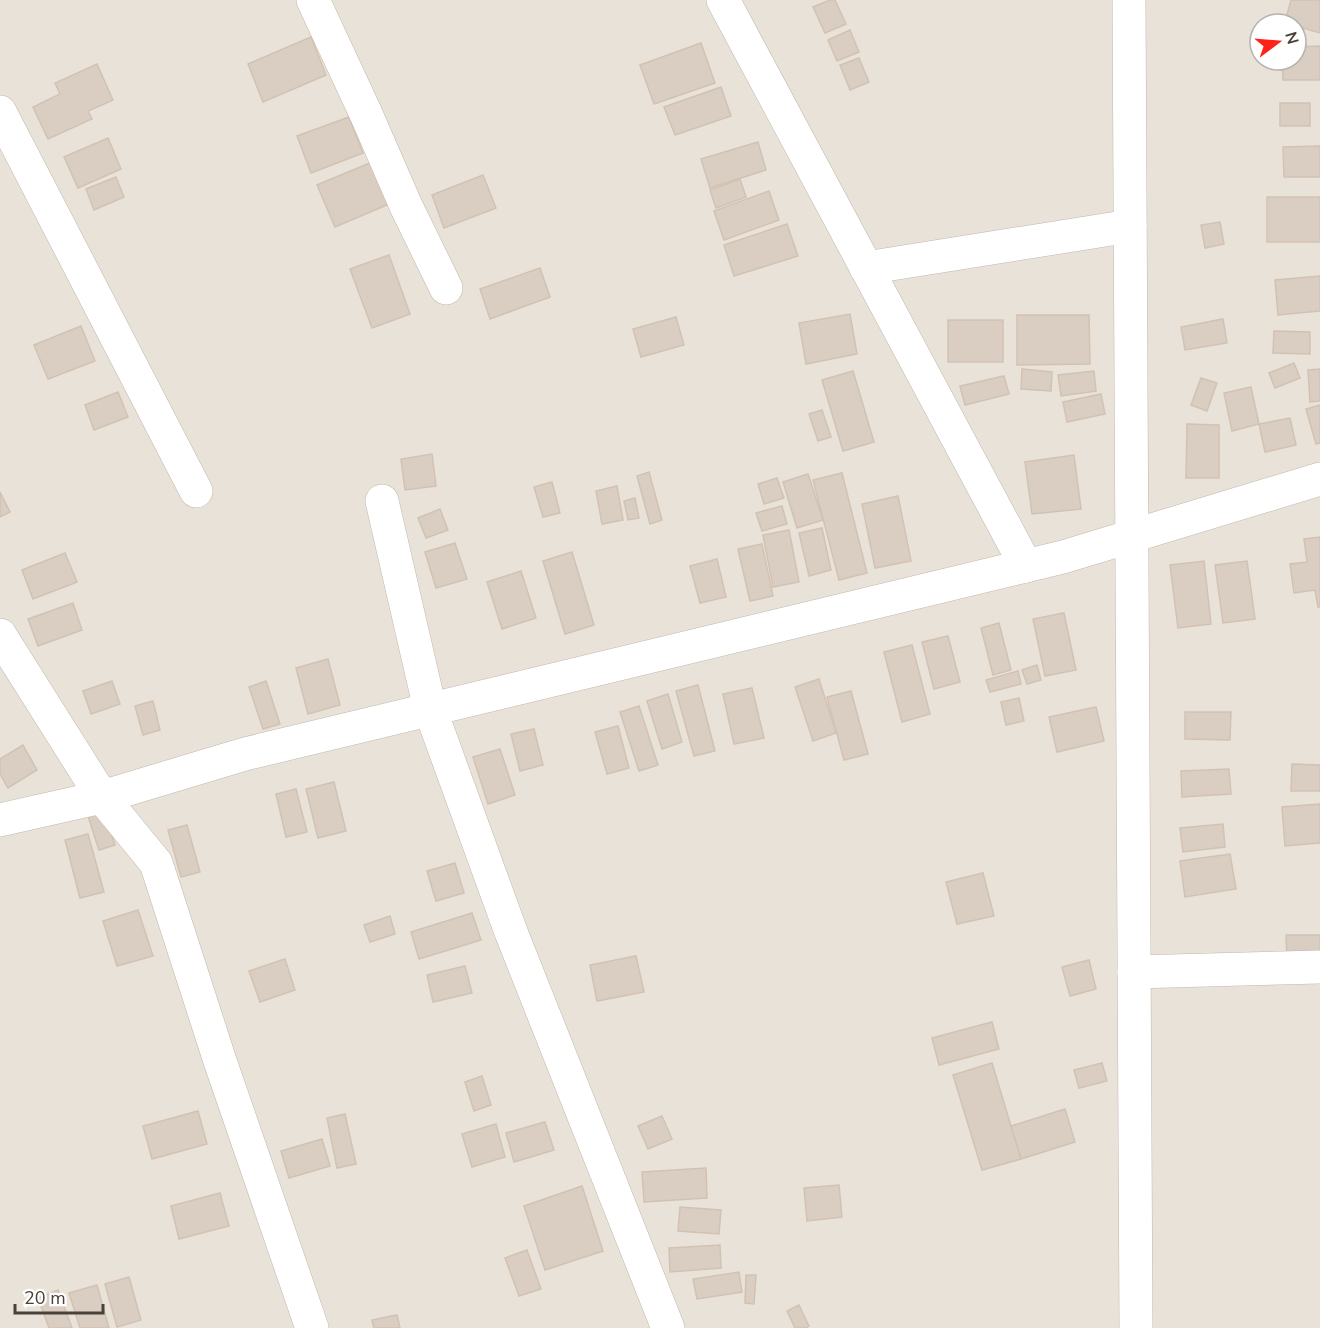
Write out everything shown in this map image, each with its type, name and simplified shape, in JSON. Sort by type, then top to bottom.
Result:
[{"type":"street","points":[[313,0],[406,206],[446,288]]},
{"type":"street","points":[[723,0],[1026,566]]},
{"type":"street","points":[[1129,0],[1136,1328]]},
{"type":"street","points":[[0,112],[196,491]]},
{"type":"street","points":[[866,268],[1130,226]]},
{"type":"street","points":[[0,820],[102,797],[245,754],[1063,557],[1320,479]]},
{"type":"street","points":[[381,501],[430,709],[515,943],[668,1328]]},
{"type":"street","points":[[0,635],[102,797],[156,863],[224,1072],[312,1328]]},
{"type":"street","points":[[1134,972],[1320,967]]},
{"type":"shaded area","points":[[0,0],[1320,0],[1320,1328],[0,1328]]},
{"type":"building","points":[[835,0],[846,24],[825,33],[813,7]]},
{"type":"building","points":[[1291,0],[1320,0],[1320,33],[1308,30],[1308,12],[1288,12]]},
{"type":"building","points":[[850,30],[859,52],[837,61],[828,40]]},
{"type":"building","points":[[311,37],[326,75],[263,102],[248,64]]},
{"type":"building","points":[[701,43],[715,83],[654,104],[640,65]]},
{"type":"building","points":[[1308,46],[1320,46],[1320,80],[1283,80],[1283,72],[1308,72]]},
{"type":"building","points":[[859,58],[869,82],[850,90],[840,65]]},
{"type":"building","points":[[97,64],[113,100],[88,111],[92,119],[48,139],[33,107],[60,94],[55,83]]},
{"type":"building","points":[[721,87],[731,116],[675,135],[664,107]]},
{"type":"building","points":[[1280,103],[1310,103],[1310,126],[1280,126]]},
{"type":"building","points":[[349,117],[363,153],[311,173],[297,136]]},
{"type":"building","points":[[108,138],[121,169],[78,188],[64,157]]},
{"type":"building","points":[[758,142],[766,170],[710,188],[701,159]]},
{"type":"building","points":[[1320,146],[1320,177],[1284,177],[1283,147]]},
{"type":"building","points":[[372,162],[389,204],[335,227],[317,185]]},
{"type":"building","points":[[483,175],[496,208],[444,228],[432,195]]},
{"type":"building","points":[[116,177],[124,197],[94,210],[86,189]]},
{"type":"building","points":[[740,179],[746,197],[716,208],[710,190]]},
{"type":"building","points":[[769,191],[779,220],[724,240],[714,211]]},
{"type":"building","points":[[1267,197],[1320,197],[1320,242],[1267,242]]},
{"type":"building","points":[[1220,222],[1224,244],[1205,248],[1201,225]]},
{"type":"building","points":[[787,224],[798,256],[734,276],[724,245]]},
{"type":"building","points":[[389,255],[410,314],[372,328],[350,269]]},
{"type":"building","points":[[540,268],[550,297],[490,319],[480,289]]},
{"type":"building","points":[[1320,276],[1320,311],[1278,315],[1275,280]]},
{"type":"building","points":[[850,314],[857,354],[806,364],[799,323]]},
{"type":"building","points":[[1017,315],[1089,315],[1090,364],[1017,365]]},
{"type":"building","points":[[676,317],[684,345],[641,357],[633,329]]},
{"type":"building","points":[[1223,319],[1227,343],[1185,350],[1181,327]]},
{"type":"building","points":[[948,320],[1003,320],[1003,362],[948,362]]},
{"type":"building","points":[[81,326],[95,361],[48,379],[34,345]]},
{"type":"building","points":[[1274,331],[1310,332],[1310,354],[1273,353]]},
{"type":"building","points":[[1294,363],[1300,378],[1275,388],[1269,373]]},
{"type":"building","points":[[1022,369],[1052,372],[1051,391],[1021,389]]},
{"type":"building","points":[[1320,369],[1320,401],[1310,402],[1308,370]]},
{"type":"building","points":[[853,371],[874,442],[843,451],[822,380]]},
{"type":"building","points":[[1094,371],[1096,391],[1061,396],[1058,375]]},
{"type":"building","points":[[1004,376],[1009,394],[965,405],[960,386]]},
{"type":"building","points":[[1201,378],[1217,383],[1207,411],[1191,405]]},
{"type":"building","points":[[1251,387],[1259,424],[1232,431],[1224,393]]},
{"type":"building","points":[[118,392],[128,417],[94,430],[85,405]]},
{"type":"building","points":[[1101,394],[1105,414],[1067,422],[1063,402]]},
{"type":"building","points":[[1320,405],[1320,443],[1316,444],[1306,409]]},
{"type":"building","points":[[822,410],[831,437],[818,441],[809,414]]},
{"type":"building","points":[[1290,418],[1296,445],[1265,452],[1259,424]]},
{"type":"building","points":[[1187,424],[1219,425],[1219,478],[1186,478]]},
{"type":"building","points":[[432,454],[436,486],[405,490],[401,459]]},
{"type":"building","points":[[1074,455],[1081,509],[1032,514],[1025,462]]},
{"type":"building","points":[[649,472],[662,520],[650,524],[637,476]]},
{"type":"building","points":[[842,473],[867,573],[839,580],[813,480]]},
{"type":"building","points":[[808,474],[823,520],[797,528],[783,482]]},
{"type":"building","points":[[777,478],[784,498],[764,504],[758,484]]},
{"type":"building","points":[[552,482],[560,513],[543,517],[534,487]]},
{"type":"building","points":[[617,486],[623,520],[602,524],[596,491]]},
{"type":"building","points":[[0,492],[10,512],[0,517]]},
{"type":"building","points":[[898,496],[911,561],[875,568],[862,504]]},
{"type":"building","points":[[635,498],[639,518],[628,520],[624,501]]},
{"type":"building","points":[[782,506],[787,524],[762,531],[756,513]]},
{"type":"building","points":[[440,509],[448,530],[426,538],[418,518]]},
{"type":"building","points":[[822,528],[831,570],[809,576],[799,533]]},
{"type":"building","points":[[789,530],[799,582],[773,587],[763,535]]},
{"type":"building","points":[[1320,537],[1320,607],[1318,607],[1315,590],[1294,593],[1290,564],[1307,562],[1304,539]]},
{"type":"building","points":[[455,543],[467,579],[436,588],[425,552]]},
{"type":"building","points":[[762,544],[773,596],[750,601],[738,549]]},
{"type":"building","points":[[572,552],[594,625],[565,634],[543,561]]},
{"type":"building","points":[[65,553],[77,582],[33,599],[22,570]]},
{"type":"building","points":[[717,559],[726,597],[700,603],[690,566]]},
{"type":"building","points":[[1204,561],[1211,624],[1178,628],[1170,565]]},
{"type":"building","points":[[1247,561],[1255,619],[1223,623],[1215,565]]},
{"type":"building","points":[[521,571],[536,618],[502,629],[487,582]]},
{"type":"building","points":[[73,603],[82,630],[38,646],[28,619]]},
{"type":"building","points":[[1064,613],[1076,670],[1045,676],[1033,619]]},
{"type":"building","points":[[999,623],[1011,670],[993,675],[981,628]]},
{"type":"building","points":[[948,636],[960,682],[934,689],[922,642]]},
{"type":"building","points":[[912,645],[930,714],[902,722],[884,652]]},
{"type":"building","points":[[328,659],[340,705],[308,714],[296,668]]},
{"type":"building","points":[[1037,665],[1041,680],[1027,684],[1022,670]]},
{"type":"building","points":[[1018,671],[1021,684],[990,692],[986,680]]},
{"type":"building","points":[[819,679],[836,733],[813,741],[795,687]]},
{"type":"building","points":[[112,681],[120,704],[91,714],[83,691]]},
{"type":"building","points":[[266,681],[280,724],[263,729],[249,687]]},
{"type":"building","points":[[698,685],[715,751],[694,756],[676,691]]},
{"type":"building","points":[[752,688],[764,738],[734,744],[723,694]]},
{"type":"building","points":[[851,691],[868,754],[844,760],[827,697]]},
{"type":"building","points":[[668,694],[682,742],[662,749],[647,701]]},
{"type":"building","points":[[1019,698],[1024,721],[1006,725],[1001,702]]},
{"type":"building","points":[[153,701],[160,730],[143,735],[135,706]]},
{"type":"building","points":[[639,706],[658,765],[639,771],[620,712]]},
{"type":"building","points":[[1096,707],[1104,741],[1057,752],[1049,717]]},
{"type":"building","points":[[1185,712],[1231,712],[1230,740],[1185,739]]},
{"type":"building","points":[[618,726],[629,768],[607,774],[595,732]]},
{"type":"building","points":[[534,729],[543,765],[520,771],[511,734]]},
{"type":"building","points":[[23,745],[37,770],[8,788],[0,774],[0,759]]},
{"type":"building","points":[[500,749],[515,795],[488,804],[473,757]]},
{"type":"building","points":[[1292,764],[1320,765],[1320,791],[1291,791]]},
{"type":"building","points":[[1229,769],[1231,794],[1182,797],[1181,771]]},
{"type":"building","points":[[334,782],[346,831],[318,838],[306,789]]},
{"type":"building","points":[[296,789],[307,832],[286,837],[276,794]]},
{"type":"building","points":[[1320,804],[1320,843],[1285,846],[1282,807]]},
{"type":"building","points":[[103,808],[115,845],[99,850],[87,813]]},
{"type":"building","points":[[1223,824],[1225,847],[1183,852],[1180,828]]},
{"type":"building","points":[[187,825],[200,872],[181,877],[168,830]]},
{"type":"building","points":[[88,834],[104,892],[80,898],[65,840]]},
{"type":"building","points":[[1230,854],[1236,889],[1185,897],[1180,861]]},
{"type":"building","points":[[455,863],[464,893],[436,901],[427,871]]},
{"type":"building","points":[[983,873],[994,916],[957,924],[946,882]]},
{"type":"building","points":[[138,910],[153,956],[117,966],[103,921]]},
{"type":"building","points":[[472,913],[481,940],[419,959],[411,932]]},
{"type":"building","points":[[390,916],[395,934],[370,942],[364,925]]},
{"type":"building","points":[[1286,935],[1320,935],[1320,959],[1287,960]]},
{"type":"building","points":[[636,956],[644,992],[597,1001],[590,965]]},
{"type":"building","points":[[285,959],[295,990],[260,1002],[249,971]]},
{"type":"building","points":[[1089,960],[1096,989],[1070,996],[1062,967]]},
{"type":"building","points":[[465,966],[472,993],[433,1002],[427,975]]},
{"type":"building","points":[[992,1022],[999,1049],[939,1065],[932,1038]]},
{"type":"building","points":[[992,1063],[1021,1159],[982,1170],[953,1075]]},
{"type":"building","points":[[1102,1063],[1107,1081],[1079,1088],[1074,1070]]},
{"type":"building","points":[[482,1076],[491,1105],[474,1111],[465,1082]]},
{"type":"building","points":[[1065,1109],[1075,1142],[1021,1159],[1011,1126]]},
{"type":"building","points":[[198,1111],[207,1144],[152,1159],[143,1126]]},
{"type":"building","points":[[345,1114],[356,1164],[337,1168],[327,1118]]},
{"type":"building","points":[[662,1116],[672,1139],[648,1149],[638,1126]]},
{"type":"building","points":[[545,1122],[554,1150],[514,1162],[506,1133]]},
{"type":"building","points":[[496,1124],[505,1157],[472,1167],[462,1134]]},
{"type":"building","points":[[322,1139],[330,1166],[289,1178],[281,1151]]},
{"type":"building","points":[[706,1168],[707,1198],[644,1202],[642,1172]]},
{"type":"building","points":[[839,1185],[842,1217],[807,1221],[804,1188]]},
{"type":"building","points":[[582,1186],[603,1251],[545,1270],[524,1206]]},
{"type":"building","points":[[220,1193],[229,1226],[179,1239],[171,1206]]},
{"type":"building","points":[[680,1207],[721,1210],[719,1234],[678,1231]]},
{"type":"building","points":[[720,1245],[721,1268],[670,1272],[669,1248]]},
{"type":"building","points":[[527,1250],[541,1289],[519,1296],[505,1258]]},
{"type":"building","points":[[739,1272],[742,1292],[697,1299],[693,1279]]},
{"type":"building","points":[[746,1275],[756,1275],[754,1304],[745,1303]]},
{"type":"building","points":[[129,1277],[141,1320],[117,1327],[105,1284]]},
{"type":"building","points":[[97,1285],[109,1328],[80,1328],[69,1293]]},
{"type":"building","points":[[58,1290],[72,1328],[49,1328],[38,1298]]},
{"type":"building","points":[[799,1305],[809,1326],[806,1328],[795,1328],[787,1311]]},
{"type":"building","points":[[397,1315],[400,1328],[374,1328],[372,1320]]}]
